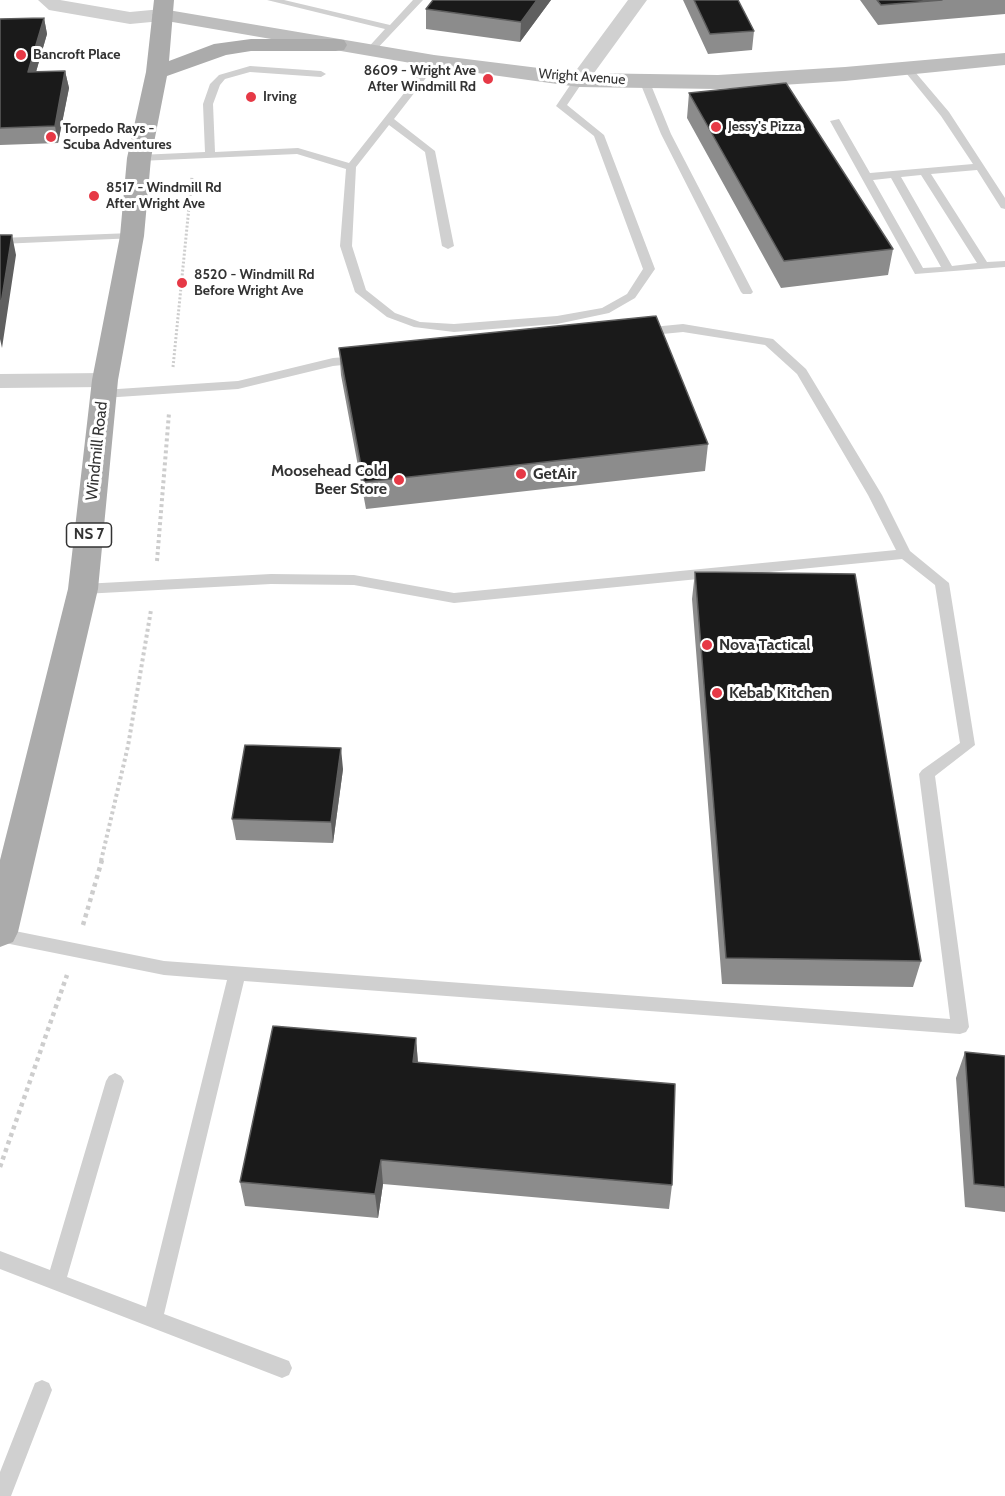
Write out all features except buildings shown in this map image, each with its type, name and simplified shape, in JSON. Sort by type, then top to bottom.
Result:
[{"type":"main road","name":"Wright Avenue","points":[[163,8],[370,51],[434,62],[579,80],[718,82],[1005,59]]},
{"type":"main road","name":"Windmill Road","points":[[0,934],[83,589],[104,387],[132,236],[139,158],[157,72],[163,8]]},
{"type":"main road","points":[[157,72],[222,49],[251,45],[336,45]]},
{"type":"street","points":[[47,0],[56,6],[130,18],[163,8]]},
{"type":"street","points":[[132,0],[163,8]]},
{"type":"street","points":[[579,80],[638,0]]},
{"type":"street","points":[[0,381],[104,387]]},
{"type":"lane","points":[[272,0],[392,28]]},
{"type":"lane","points":[[370,51],[418,0]]},
{"type":"lane","points":[[434,62],[351,167],[346,246],[361,292],[391,315],[418,325],[454,328],[557,320],[605,311],[631,296],[649,269],[599,135],[561,106],[579,80]]},
{"type":"lane","points":[[907,68],[945,114],[1005,206]]},
{"type":"lane","points":[[210,155],[208,104],[215,84],[222,77],[250,69],[321,74]]},
{"type":"lane","points":[[644,80],[666,134],[747,292]]},
{"type":"lane","points":[[388,119],[430,150],[448,246]]},
{"type":"lane","points":[[835,122],[919,272],[1005,264]]},
{"type":"lane","points":[[139,158],[298,151],[351,167]]},
{"type":"lane","points":[[866,177],[980,167]]},
{"type":"lane","points":[[924,172],[984,266]]},
{"type":"lane","points":[[894,174],[948,269]]},
{"type":"lane","points":[[0,241],[132,236]]},
{"type":"lane","points":[[0,934],[164,968],[960,1027],[927,774],[968,745],[942,583],[905,554],[875,495],[802,372],[769,342],[683,328],[625,334]]},
{"type":"lane","points":[[104,387],[171,389],[238,385],[333,362],[368,359]]},
{"type":"lane","points":[[83,589],[272,579],[354,580],[454,598],[905,554]]},
{"type":"lane","points":[[153,1319],[237,974]]},
{"type":"lane","points":[[56,1282],[114,1081]]},
{"type":"lane","points":[[0,1260],[282,1368]]},
{"type":"lane","points":[[1,1496],[42,1390]]},
{"type":"path","points":[[0,1167],[76,951],[101,862],[128,746],[155,585],[171,389],[194,156]]},
{"type":"place","name":"Bancroft Place","points":[[21,55]]},
{"type":"place","name":"8609 - Wright Ave After Windmill Rd","points":[[488,79]]},
{"type":"place","name":"Irving","points":[[251,97]]},
{"type":"place","name":"Jessy's Pizza","points":[[716,127]]},
{"type":"place","name":"Torpedo Rays - Scuba Adventures","points":[[51,137]]},
{"type":"place","name":"8517 - Windmill Rd After Wright Ave","points":[[94,196]]},
{"type":"place","name":"8520 - Windmill Rd Before Wright Ave","points":[[182,283]]},
{"type":"place","name":"GetAir","points":[[521,474]]},
{"type":"place","name":"Moosehead Cold Beer Store","points":[[399,480]]},
{"type":"place","name":"Nova Tactical","points":[[707,645]]},
{"type":"place","name":"Kebab Kitchen","points":[[717,693]]}]
